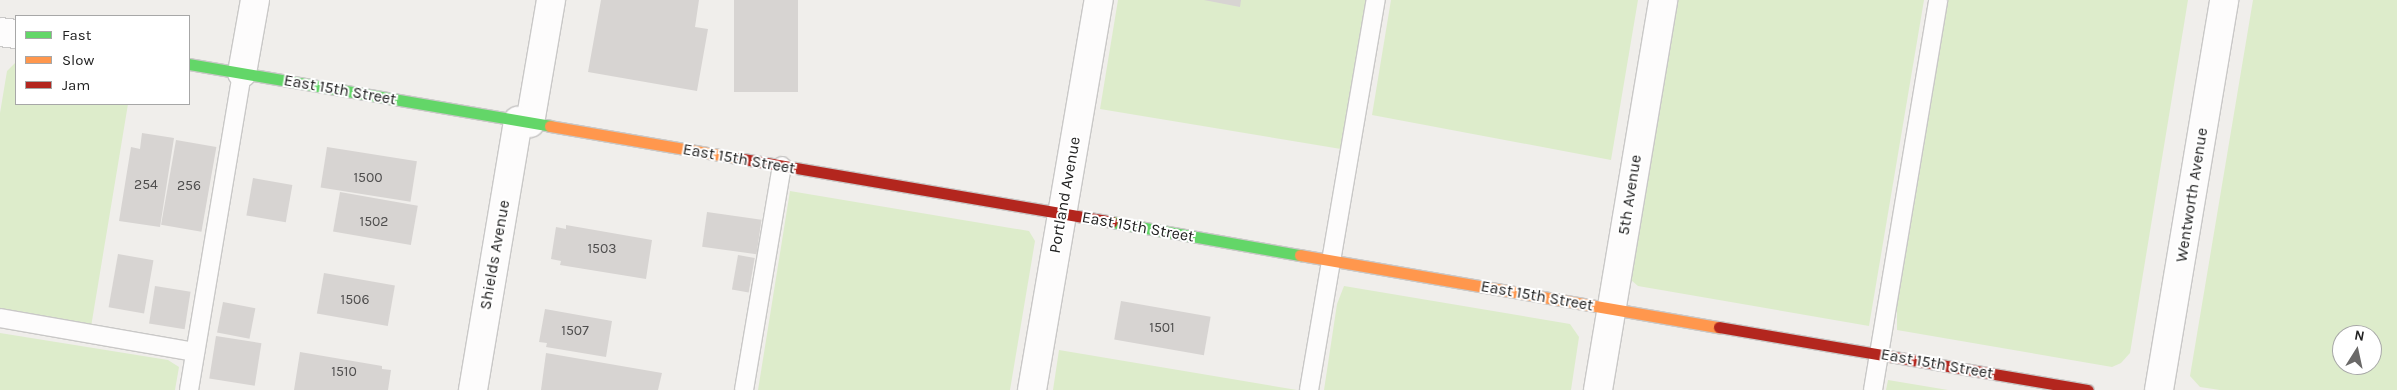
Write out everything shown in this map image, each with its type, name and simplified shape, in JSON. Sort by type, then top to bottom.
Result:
[{"type":"street","points":[[242,73],[255,0]]},
{"type":"street","name":"Shields Avenue","points":[[472,390],[524,122],[551,0]]},
{"type":"street","name":"Portland Avenue","points":[[1032,390],[1099,0]]},
{"type":"street","name":"5th Avenue","points":[[1598,390],[1663,0]]},
{"type":"street","name":"Wentworth Avenue","points":[[2160,390],[2224,0]]},
{"type":"street","points":[[0,32],[15,34]]},
{"type":"street","name":"East 15th Street","points":[[190,64],[2088,390]]},
{"type":"lane","points":[[1309,390],[1376,0]]},
{"type":"lane","points":[[1873,390],[1938,0]]},
{"type":"lane","points":[[189,390],[242,73]]},
{"type":"lane","points":[[744,390],[782,166]]},
{"type":"lane","points":[[0,318],[195,352]]},
{"type":"green space","points":[[1118,0],[1366,0],[1341,149],[1100,109]]},
{"type":"green space","points":[[1391,0],[1638,0],[1611,160],[1372,115]]},
{"type":"green space","points":[[1677,0],[1924,0],[1869,326],[1638,286],[1631,280],[1630,269]]},
{"type":"green space","points":[[1947,0],[2188,0],[2130,353],[2121,363],[2112,367],[1897,330],[1897,290]]},
{"type":"green space","points":[[2253,0],[2397,0],[2397,390],[2220,390],[2200,387],[2190,376]]},
{"type":"green space","points":[[15,63],[15,105],[128,105],[91,327],[0,309],[0,113],[7,71]]},
{"type":"green space","points":[[790,191],[1029,231],[1035,241],[1010,390],[758,390]]},
{"type":"green space","points":[[1344,286],[1570,324],[1579,337],[1571,390],[1324,390],[1337,304]]},
{"type":"green space","points":[[0,333],[168,360],[179,367],[175,390],[0,390]]},
{"type":"green space","points":[[1059,350],[1297,390],[1053,390]]},
{"type":"green space","points":[[1888,380],[1948,390],[1886,390]]},
{"type":"building","points":[[601,0],[699,0],[695,27],[708,29],[697,91],[588,72]]},
{"type":"building","points":[[734,0],[798,0],[798,92],[734,92]]},
{"type":"building","points":[[1204,0],[1241,0],[1240,7]]},
{"type":"building","points":[[142,133],[174,138],[160,227],[119,221],[131,147],[140,149]]},
{"type":"building","points":[[176,140],[216,147],[201,232],[161,225]]},
{"type":"building","points":[[327,147],[417,161],[410,202],[321,187]]},
{"type":"building","points":[[253,178],[292,185],[286,222],[246,215]]},
{"type":"building","points":[[340,192],[418,206],[411,245],[333,231]]},
{"type":"building","points":[[707,212],[761,220],[757,254],[702,247]]},
{"type":"building","points":[[566,225],[652,240],[646,279],[560,265],[561,261],[551,259],[556,227],[566,229]]},
{"type":"building","points":[[118,254],[153,260],[144,313],[109,307]]},
{"type":"building","points":[[738,255],[755,258],[749,292],[732,289]]},
{"type":"building","points":[[324,273],[395,286],[388,326],[317,313]]},
{"type":"building","points":[[155,286],[191,292],[185,329],[149,324]]},
{"type":"building","points":[[1121,301],[1211,317],[1204,355],[1114,339]]},
{"type":"building","points":[[223,302],[255,308],[249,339],[217,332]]},
{"type":"building","points":[[545,309],[612,321],[606,357],[546,347],[547,343],[539,342]]},
{"type":"building","points":[[216,336],[261,343],[255,386],[209,378]]},
{"type":"building","points":[[300,352],[382,366],[382,369],[391,370],[388,390],[294,390]]},
{"type":"building","points":[[546,353],[662,373],[658,390],[541,390]]},
{"type":"traffic: fast","points":[[190,64],[550,126]]},
{"type":"traffic: fast","points":[[1112,222],[1300,255]]},
{"type":"traffic: slow","points":[[550,126],[738,158]]},
{"type":"traffic: slow","points":[[1300,255],[1719,327]]},
{"type":"traffic: jam","points":[[738,158],[1112,222]]},
{"type":"traffic: jam","points":[[1719,327],[2088,390]]}]
